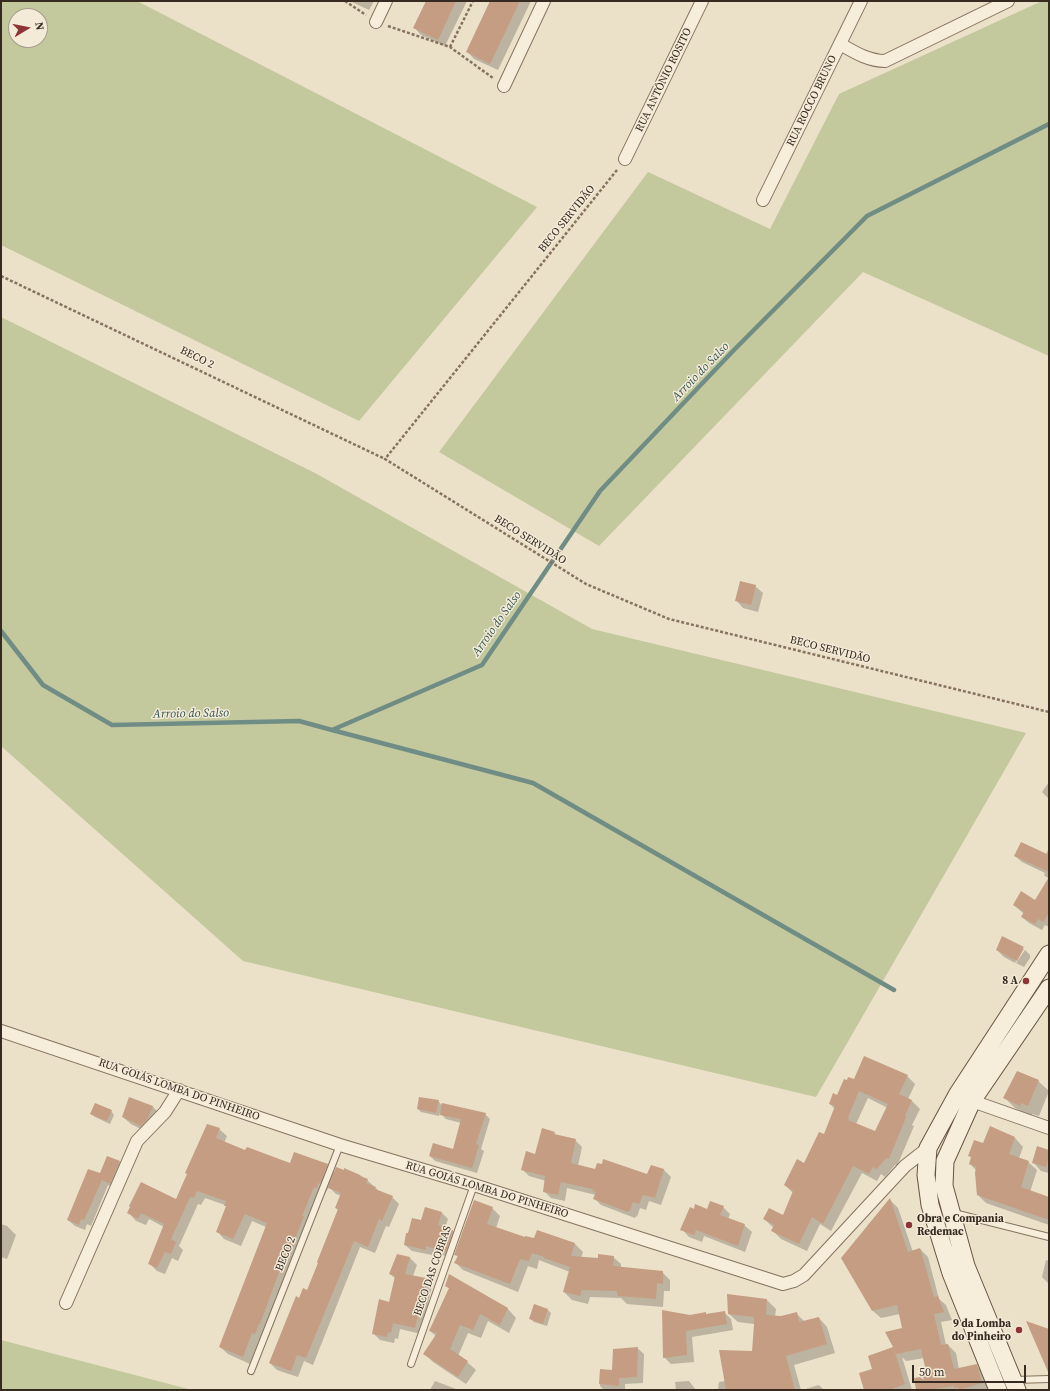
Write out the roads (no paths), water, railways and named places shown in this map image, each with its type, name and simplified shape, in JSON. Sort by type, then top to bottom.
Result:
[{"type":"main road","points":[[998,1390],[951,1274],[930,1205],[926,1174],[928,1148],[957,1095],[1049,954]]},
{"type":"main road","points":[[1015,1385],[966,1266],[944,1186],[945,1161],[972,1101],[1049,988]]},
{"type":"street","points":[[376,22],[386,1]]},
{"type":"street","points":[[504,86],[544,1]]},
{"type":"street","name":"RUA ANTÔNIO ROSITO","points":[[625,159],[702,1]]},
{"type":"street","name":"RUA ROCCO BRUNO","points":[[763,200],[861,1]]},
{"type":"street","points":[[840,44],[869,59],[885,61],[1008,1]]},
{"type":"street","name":"RUA GOIÁS LOMBA DO PINHEIRO","points":[[1,1031],[340,1145],[474,1185],[783,1284],[794,1281],[804,1275],[905,1166],[928,1148]]},
{"type":"street","points":[[66,1303],[137,1140],[166,1112],[179,1090]]},
{"type":"street","points":[[972,1101],[1049,1128]]},
{"type":"lane","name":"BECO 2","points":[[251,1371],[340,1145]]},
{"type":"lane","name":"BECO DAS COBRAS","points":[[411,1364],[474,1185]]},
{"type":"lane","points":[[951,1212],[1049,1237]]},
{"type":"lane","points":[[1015,1385],[1049,1379]]},
{"type":"waterway","name":"Arroio do Salso","points":[[1,631],[43,685],[112,725],[299,721],[332,730],[482,665],[600,491],[732,352],[867,216],[1049,124]]},
{"type":"waterway","points":[[332,730],[533,783],[894,990]]},
{"type":"place","name":"8 A","points":[[1026,981]]},
{"type":"place","name":"Obra e Compania Redemac","points":[[909,1225]]},
{"type":"place","name":"9 da Lomba do Pinheiro","points":[[1019,1330]]}]
